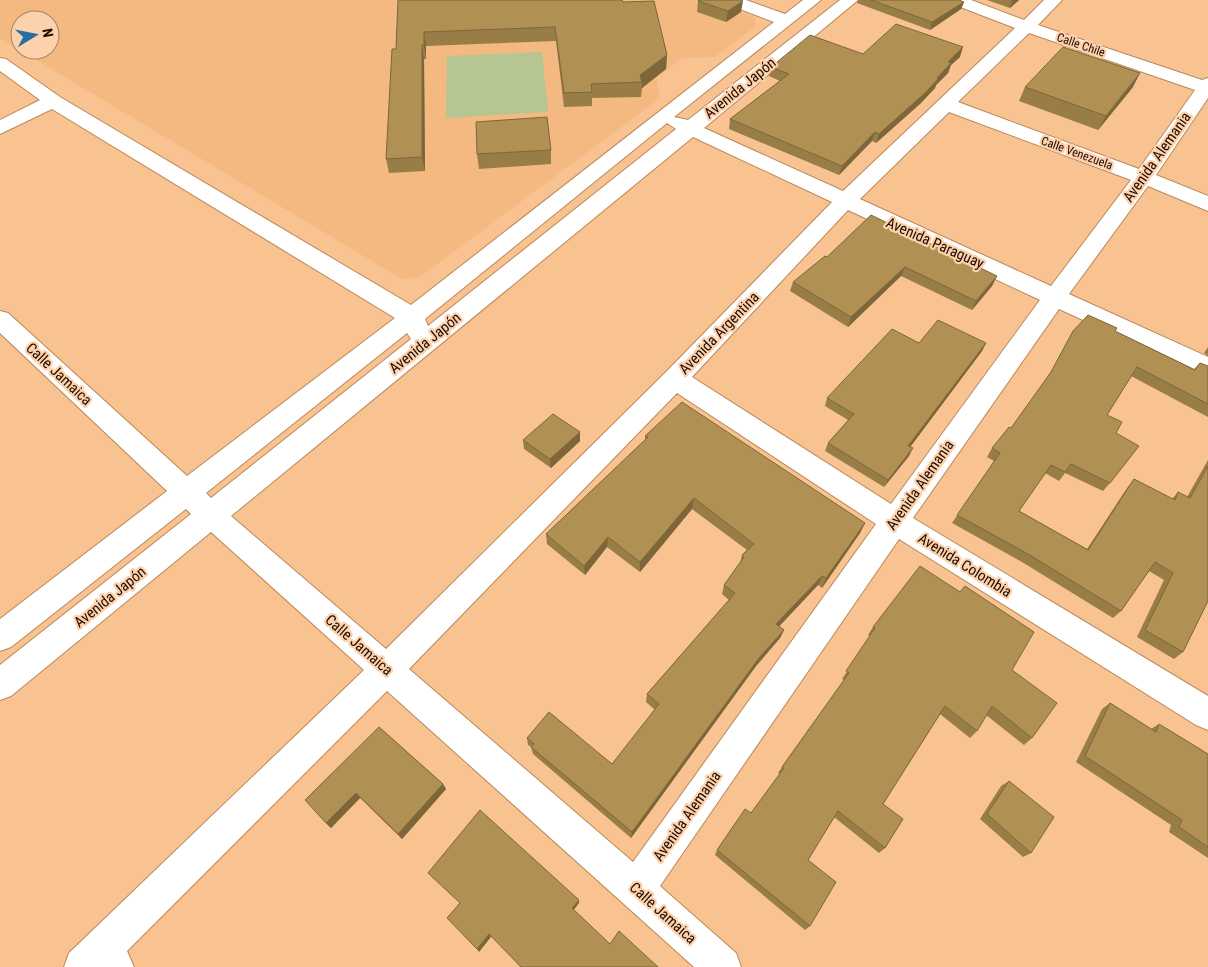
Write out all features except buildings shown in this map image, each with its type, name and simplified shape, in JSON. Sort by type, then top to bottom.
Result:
[{"type":"street","points":[[730,0],[786,20]]},
{"type":"street","name":"Avenida Japón","points":[[0,637],[412,317],[663,116],[813,0]]},
{"type":"street","name":"Avenida Japón","points":[[0,685],[850,0]]},
{"type":"street","name":"Calle Chile","points":[[956,0],[1027,27],[1207,87]]},
{"type":"street","name":"Avenida Argentina","points":[[100,961],[675,379],[844,202],[1054,0]]},
{"type":"street","points":[[0,63],[53,101],[412,317],[424,344]]},
{"type":"street","name":"Avenida Alemania","points":[[636,889],[894,521],[1207,87]]},
{"type":"street","points":[[0,128],[53,101]]},
{"type":"street","name":"Calle Venezuela","points":[[945,104],[1143,177],[1208,204]]},
{"type":"street","name":"Avenida Paraguay","points":[[663,116],[844,202],[1055,296],[1208,368]]},
{"type":"street","name":"Calle Jamaica","points":[[0,319],[212,516],[722,967]]},
{"type":"street","name":"Avenida Colombia","points":[[675,379],[894,521],[1208,714]]},
{"type":"shaded area","points":[[0,0],[706,0],[754,17],[756,26],[715,57],[682,58],[656,77],[660,98],[420,277],[402,279],[37,60],[60,60],[60,10],[10,10],[10,44],[0,38]]},
{"type":"green space","points":[[542,52],[548,112],[446,118],[447,56]]}]
